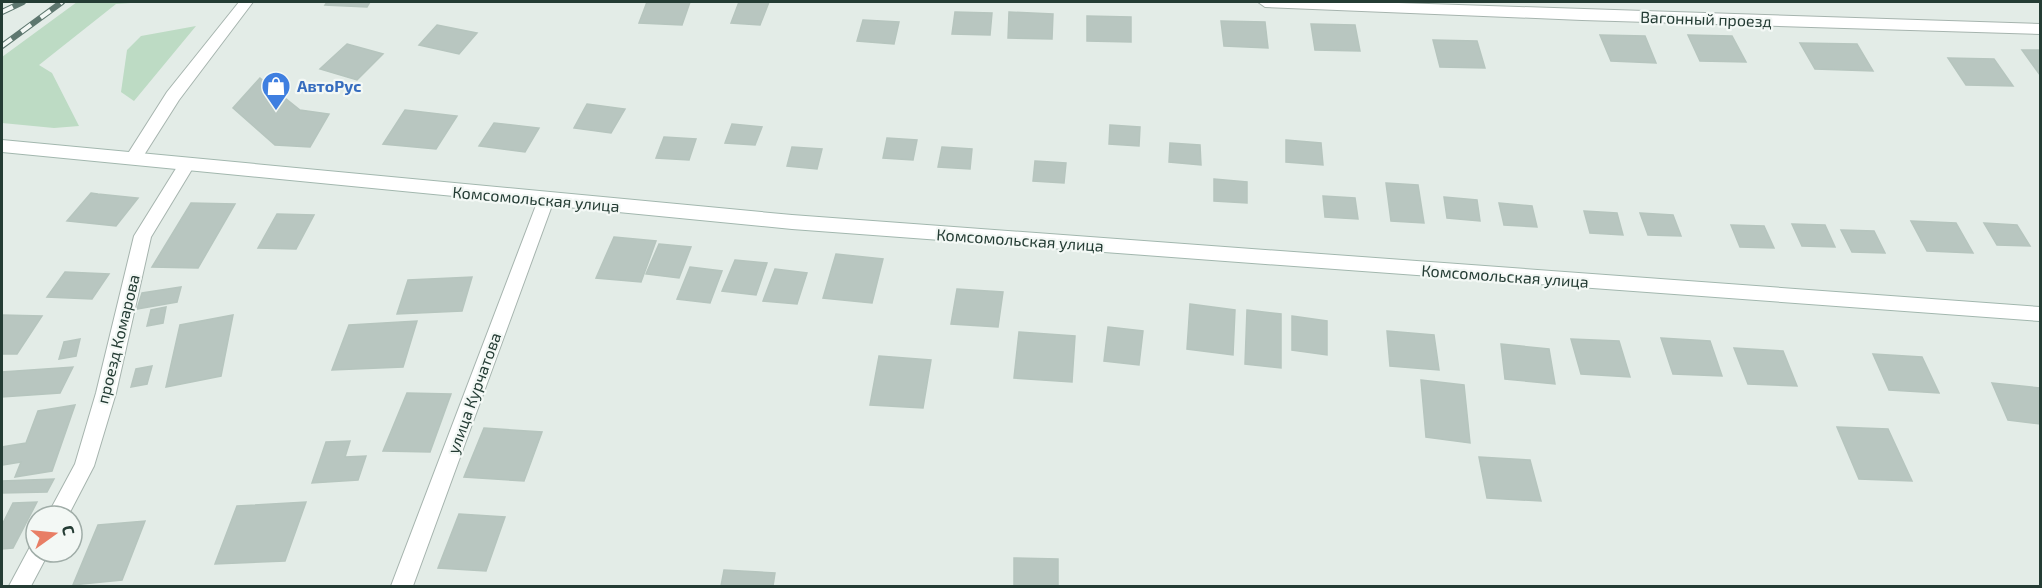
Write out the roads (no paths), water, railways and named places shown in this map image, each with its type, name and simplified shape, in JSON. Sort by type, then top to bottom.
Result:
[{"type":"main road","points":[[133,159],[173,96],[246,2]]},
{"type":"main road","name":"Вагонный проезд","points":[[1264,2],[2040,29]]},
{"type":"main road","name":"Комсомольская улица","points":[[2,146],[186,166],[792,222],[2040,315]]},
{"type":"main road","name":"проезд Комарова","points":[[63,504],[84,466],[143,236],[186,166]]},
{"type":"main road","name":"улица Курчатова","points":[[402,586],[546,200]]},
{"type":"main road","points":[[20,586],[32,564]]},
{"type":"railway","points":[[2,12],[23,2]]},
{"type":"railway","points":[[2,46],[62,2]]},
{"type":"place","name":"АвтоРус","points":[[276,112]]}]
